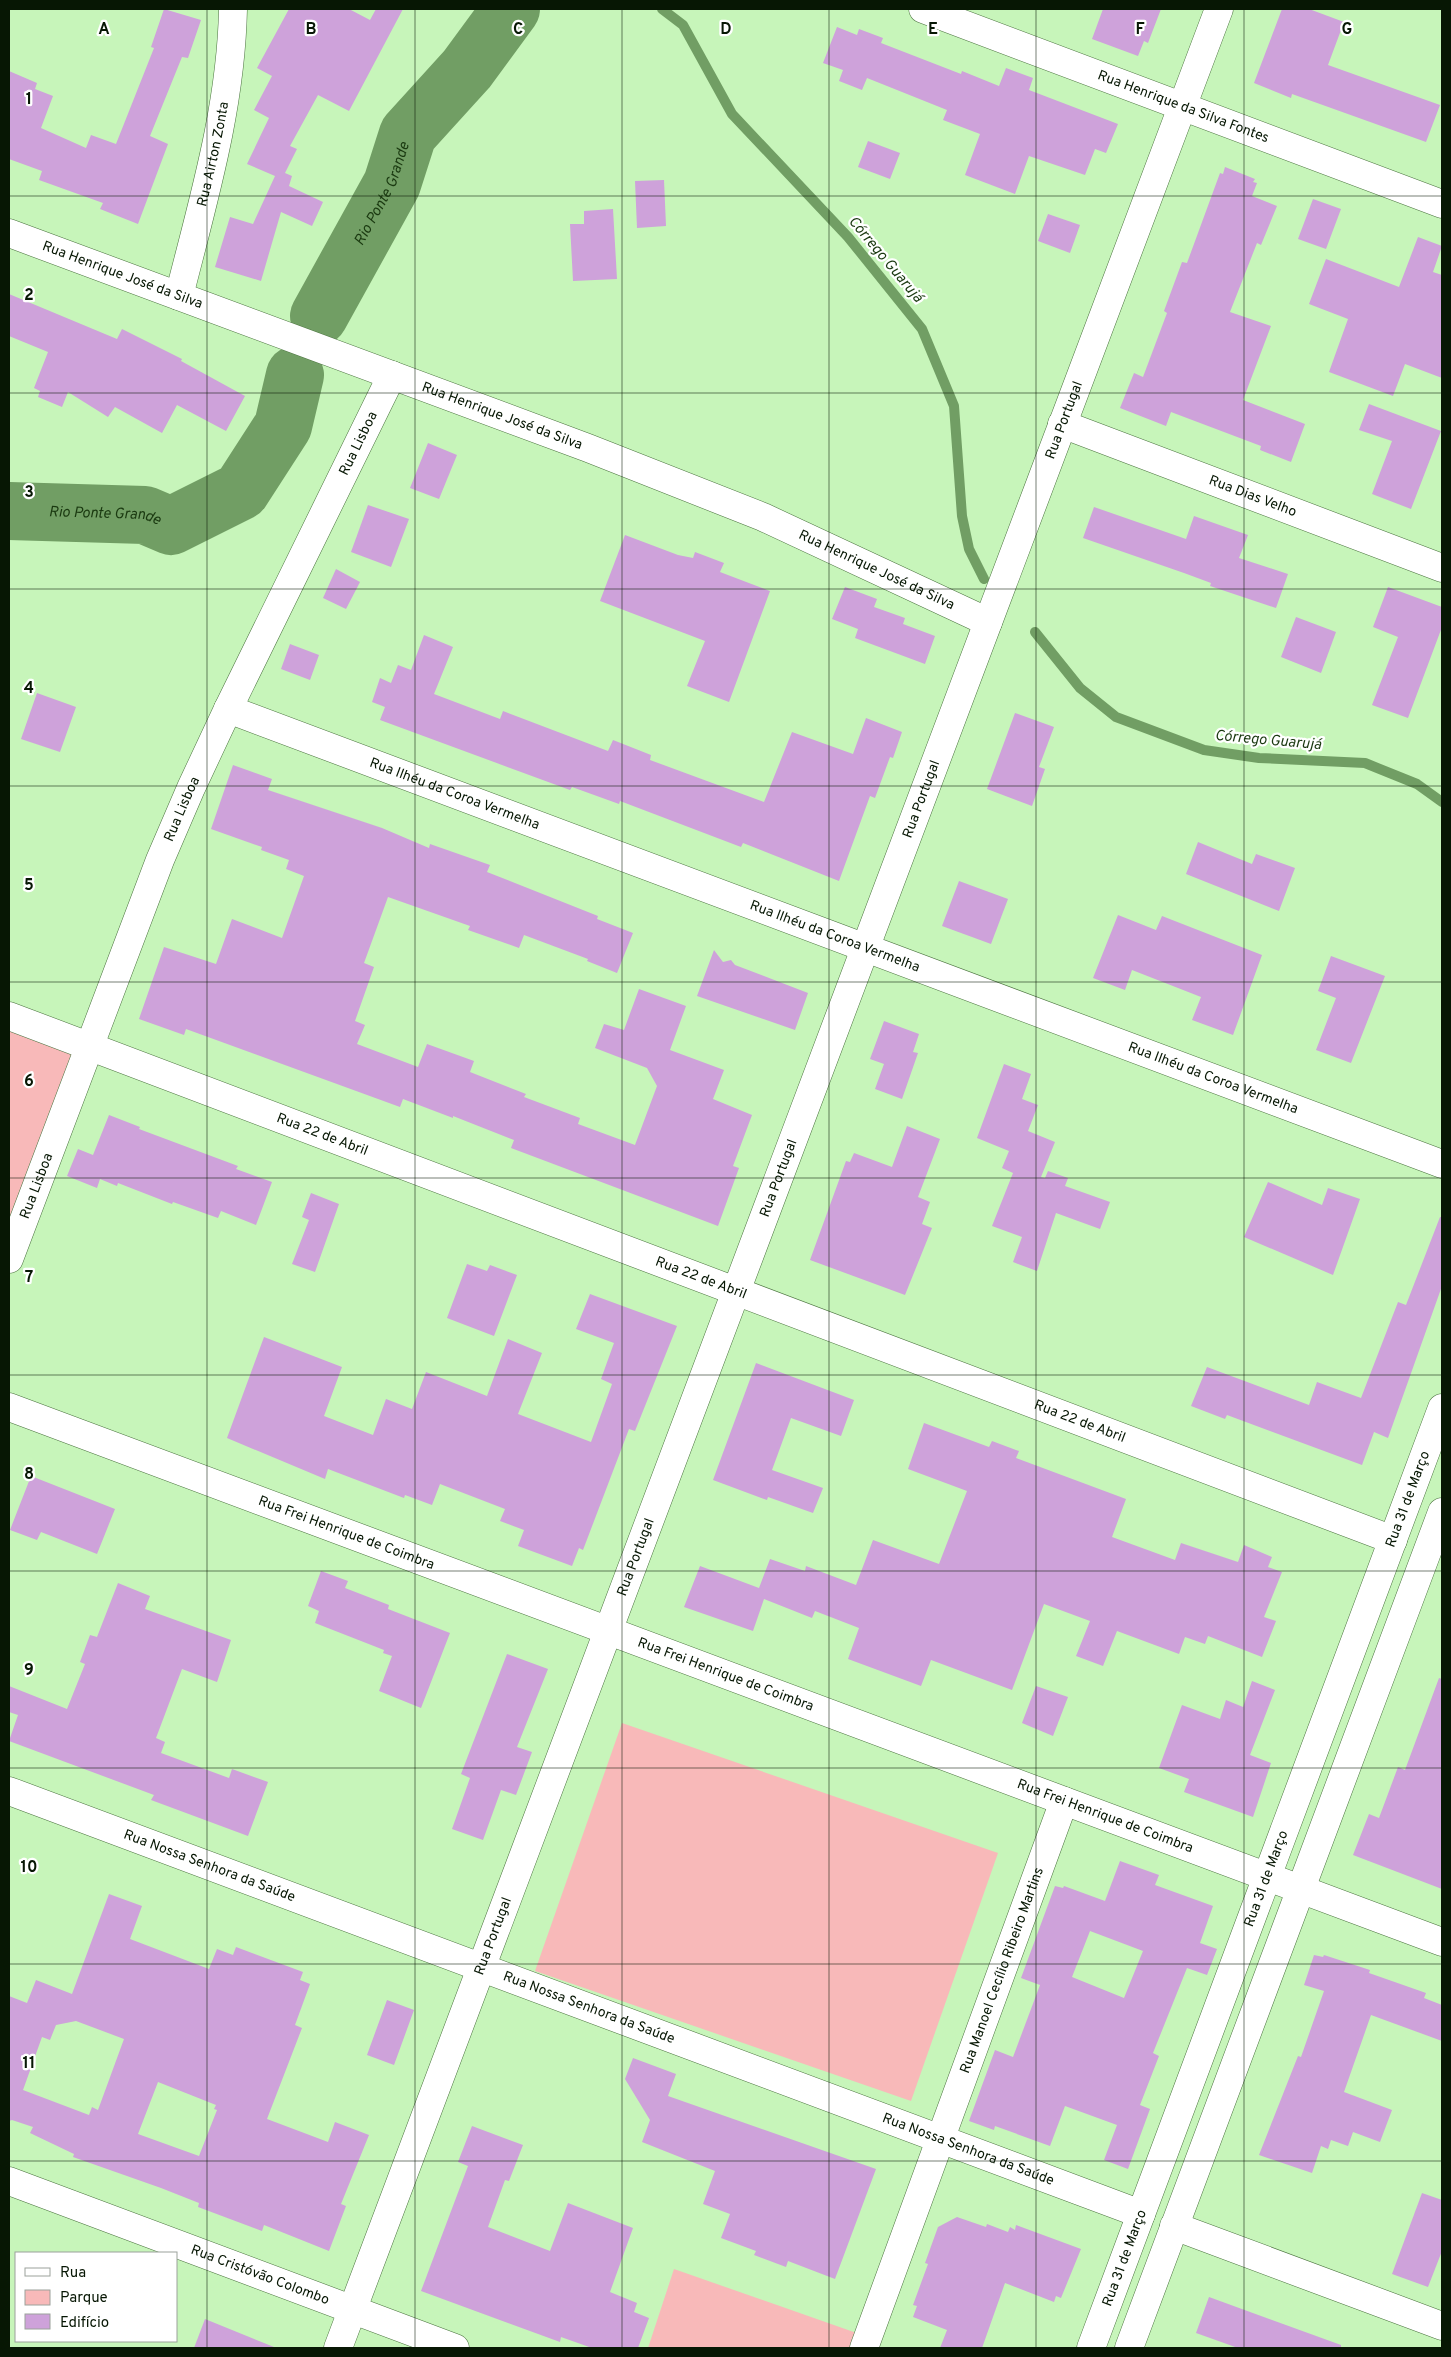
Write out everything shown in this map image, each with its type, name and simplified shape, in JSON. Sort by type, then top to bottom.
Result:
[{"type":"street","name":"Rua Airton Zonta","points":[[179,296],[223,118],[230,72],[233,9]]},
{"type":"street","name":"Rua Henrique da Silva Fontes","points":[[923,9],[1442,204]]},
{"type":"street","name":"Rua Portugal","points":[[338,2348],[1218,9]]},
{"type":"street","name":"Rua Henrique José da Silva","points":[[9,233],[588,448],[763,517],[988,622]]},
{"type":"street","name":"Rua Lisboa","points":[[9,1259],[160,860],[228,709],[392,375]]},
{"type":"street","name":"Rua Dias Velho","points":[[1062,424],[1442,568]]},
{"type":"street","name":"Rua Ilhéu da Coroa Vermelha","points":[[228,709],[1442,1164]]},
{"type":"street","name":"Rua 22 de Abril","points":[[9,1016],[1393,1540]]},
{"type":"street","name":"Rua Frei Henrique de Coimbra","points":[[9,1407],[1442,1942]]},
{"type":"street","name":"Rua 31 de Março","points":[[1091,2348],[1442,1408]]},
{"type":"street","points":[[1128,2348],[1301,1889],[1435,1556],[1442,1512]]},
{"type":"street","name":"Rua Nossa Senhora da Saúde","points":[[9,1791],[1141,2214]]},
{"type":"street","name":"Rua Manoel Cecílio Ribeiro Martins","points":[[864,2348],[1064,1801]]},
{"type":"street","name":"Rua Cristóvão Colombo","points":[[9,2181],[455,2348]]},
{"type":"street","points":[[1174,2226],[1442,2326]]},
{"type":"green space","points":[[9,1016],[89,1047],[9,1259]]},
{"type":"green space","points":[[622,1723],[998,1853],[911,2101],[535,1971]]},
{"type":"green space","points":[[674,2269],[868,2337],[864,2348],[648,2348]]},
{"type":"building","points":[[164,9],[201,20],[188,58],[182,57],[150,136],[168,144],[138,224],[100,209],[103,203],[39,180],[42,171],[9,159],[9,71],[37,83],[35,89],[53,96],[41,128],[86,148],[91,135],[116,144],[154,48],[151,47]]},
{"type":"building","points":[[289,9],[349,9],[370,20],[376,9],[403,9],[349,111],[318,95],[290,146],[297,149],[285,173],[292,176],[289,186],[323,202],[312,226],[281,212],[261,281],[215,267],[230,217],[253,224],[275,176],[247,164],[269,118],[254,110],[272,76],[257,68]]},
{"type":"building","points":[[1103,9],[1161,9],[1148,43],[1144,41],[1138,56],[1092,39]]},
{"type":"building","points":[[1282,9],[1309,9],[1344,22],[1328,65],[1440,105],[1426,142],[1292,94],[1291,98],[1254,83]]},
{"type":"building","points":[[837,27],[857,35],[859,29],[883,38],[881,43],[961,74],[962,71],[999,86],[1006,68],[1033,78],[1029,90],[1118,124],[1106,153],[1095,149],[1085,175],[1029,156],[1015,194],[965,175],[980,134],[943,120],[947,110],[867,78],[862,90],[839,81],[843,70],[823,63]]},
{"type":"building","points":[[868,141],[900,153],[890,179],[858,167]]},
{"type":"building","points":[[1225,167],[1255,179],[1253,182],[1257,183],[1252,196],[1277,206],[1261,245],[1257,243],[1230,312],[1271,326],[1243,400],[1305,424],[1291,462],[1260,450],[1261,446],[1171,412],[1166,426],[1120,408],[1134,373],[1143,377],[1167,313],[1164,311],[1182,262],[1187,263],[1220,173],[1223,174]]},
{"type":"building","points":[[664,180],[666,226],[637,228],[635,181]]},
{"type":"building","points":[[1313,199],[1341,209],[1326,249],[1298,239]]},
{"type":"building","points":[[613,209],[617,279],[573,281],[570,224],[584,224],[584,211]]},
{"type":"building","points":[[1048,214],[1080,225],[1070,253],[1038,241]]},
{"type":"building","points":[[1418,237],[1442,246],[1433,272],[1442,275],[1442,378],[1405,364],[1393,396],[1329,372],[1348,319],[1309,304],[1326,259],[1399,287]]},
{"type":"building","points":[[9,294],[117,339],[122,329],[182,359],[181,361],[245,396],[226,431],[177,405],[162,433],[115,407],[108,417],[68,392],[62,407],[38,397],[40,391],[34,388],[48,352],[9,336]]},
{"type":"building","points":[[1369,404],[1441,431],[1411,509],[1372,494],[1392,441],[1359,430]]},
{"type":"building","points":[[428,443],[457,455],[439,499],[410,488]]},
{"type":"building","points":[[368,505],[409,519],[391,567],[351,552]]},
{"type":"building","points":[[1094,507],[1186,539],[1194,516],[1248,535],[1239,558],[1288,574],[1276,608],[1210,586],[1211,583],[1083,538]]},
{"type":"building","points":[[625,535],[678,555],[693,558],[695,552],[724,563],[720,572],[770,591],[729,702],[687,686],[705,641],[600,601]]},
{"type":"building","points":[[336,569],[360,582],[346,609],[323,598]]},
{"type":"building","points":[[845,587],[877,599],[874,607],[905,618],[903,624],[935,636],[925,664],[855,638],[858,629],[832,619]]},
{"type":"building","points":[[1388,587],[1442,607],[1442,627],[1408,718],[1372,705],[1398,637],[1373,627]]},
{"type":"building","points":[[1296,617],[1336,632],[1321,673],[1281,657]]},
{"type":"building","points":[[424,635],[453,647],[434,694],[500,719],[503,711],[608,751],[613,740],[651,755],[650,760],[764,802],[792,732],[853,754],[866,718],[902,732],[893,758],[890,757],[875,798],[870,796],[839,881],[743,843],[741,847],[620,801],[619,804],[572,787],[570,790],[380,720],[385,707],[372,702],[380,678],[391,683],[398,665],[411,670]]},
{"type":"building","points":[[290,644],[319,655],[310,680],[281,669]]},
{"type":"building","points":[[37,693],[76,707],[60,752],[21,739]]},
{"type":"building","points":[[1015,713],[1054,727],[1039,767],[1045,769],[1032,806],[987,789]]},
{"type":"building","points":[[233,765],[272,779],[268,790],[382,828],[429,848],[430,844],[490,865],[487,872],[598,916],[597,919],[633,933],[617,973],[587,961],[588,959],[524,935],[519,948],[468,930],[470,926],[388,897],[364,963],[374,967],[355,1021],[365,1025],[357,1044],[418,1067],[427,1044],[474,1061],[470,1072],[526,1094],[524,1097],[580,1118],[578,1124],[635,1145],[657,1086],[647,1068],[595,1048],[604,1024],[624,1030],[639,989],[686,1006],[670,1050],[724,1070],[713,1099],[752,1115],[733,1166],[739,1168],[718,1226],[511,1148],[514,1140],[453,1116],[453,1118],[403,1099],[400,1107],[186,1029],[184,1035],[139,1019],[164,947],[216,964],[232,919],[282,938],[304,876],[286,869],[289,860],[261,850],[262,847],[211,829]]},
{"type":"building","points":[[1198,842],[1252,864],[1256,854],[1295,868],[1279,911],[1186,874]]},
{"type":"building","points":[[959,881],[1008,899],[991,944],[942,926]]},
{"type":"building","points":[[1118,915],[1156,930],[1162,916],[1262,955],[1233,1035],[1192,1020],[1201,997],[1132,970],[1125,990],[1093,978]]},
{"type":"building","points":[[714,950],[723,962],[731,960],[735,965],[808,993],[795,1030],[697,996]]},
{"type":"building","points":[[1331,956],[1385,976],[1351,1063],[1316,1050],[1336,998],[1318,991]]},
{"type":"building","points":[[884,1021],[919,1034],[913,1052],[918,1053],[902,1099],[875,1089],[884,1064],[870,1059]]},
{"type":"building","points":[[1004,1064],[1031,1074],[1022,1099],[1038,1105],[1028,1131],[1055,1142],[1041,1177],[1045,1178],[1048,1171],[1068,1178],[1065,1186],[1110,1202],[1100,1229],[1056,1213],[1037,1271],[1013,1262],[1022,1237],[992,1226],[1013,1173],[1002,1168],[1009,1151],[977,1138]]},
{"type":"building","points":[[109,1115],[140,1127],[139,1129],[238,1166],[236,1169],[272,1182],[256,1225],[221,1211],[218,1218],[173,1202],[172,1204],[118,1183],[117,1186],[100,1179],[97,1188],[67,1176],[78,1149],[93,1155]]},
{"type":"building","points":[[907,1126],[940,1139],[918,1197],[930,1202],[922,1224],[932,1228],[905,1295],[810,1260],[846,1161],[850,1162],[854,1153],[892,1167]]},
{"type":"building","points":[[1268,1182],[1322,1205],[1328,1188],[1360,1199],[1333,1275],[1244,1237]]},
{"type":"building","points":[[311,1193],[339,1204],[315,1272],[292,1264],[309,1220],[302,1217]]},
{"type":"building","points":[[1440,1217],[1442,1217],[1442,1286],[1388,1438],[1374,1432],[1362,1465],[1227,1415],[1225,1419],[1191,1406],[1207,1367],[1309,1405],[1317,1382],[1361,1398],[1398,1302],[1406,1305]]},
{"type":"building","points":[[467,1264],[487,1271],[490,1265],[517,1275],[494,1336],[447,1318]]},
{"type":"building","points":[[590,1294],[677,1326],[635,1431],[629,1429],[583,1550],[579,1548],[572,1566],[518,1546],[524,1530],[500,1521],[505,1509],[440,1484],[432,1505],[405,1495],[404,1498],[328,1469],[325,1479],[227,1438],[264,1337],[342,1367],[324,1416],[373,1435],[386,1399],[412,1409],[426,1372],[487,1396],[508,1339],[542,1353],[518,1414],[591,1442],[612,1384],[601,1379],[614,1343],[576,1329]]},
{"type":"building","points":[[756,1363],[854,1400],[841,1436],[791,1418],[772,1470],[823,1488],[813,1513],[768,1497],[767,1500],[713,1480]]},
{"type":"building","points":[[924,1423],[989,1447],[992,1441],[1019,1451],[1016,1458],[1126,1499],[1112,1537],[1175,1560],[1181,1543],[1238,1562],[1244,1545],[1272,1557],[1268,1567],[1282,1572],[1264,1617],[1276,1621],[1262,1657],[1208,1636],[1205,1644],[1185,1637],[1179,1654],[1117,1631],[1103,1666],[1076,1656],[1090,1621],[1044,1604],[1012,1690],[931,1660],[921,1686],[848,1659],[859,1628],[815,1611],[812,1618],[764,1599],[753,1631],[684,1607],[700,1566],[759,1588],[770,1559],[805,1571],[806,1566],[856,1585],[873,1540],[939,1564],[967,1491],[908,1469]]},
{"type":"building","points":[[31,1476],[115,1509],[97,1554],[41,1532],[37,1540],[10,1530]]},
{"type":"building","points":[[321,1571],[348,1581],[345,1588],[389,1605],[388,1609],[450,1633],[421,1708],[379,1691],[392,1656],[383,1653],[384,1650],[315,1623],[319,1611],[308,1606]]},
{"type":"building","points":[[118,1583],[150,1596],[145,1609],[231,1640],[217,1682],[182,1669],[156,1738],[165,1742],[161,1753],[229,1778],[232,1769],[268,1782],[248,1836],[151,1800],[154,1795],[9,1741],[18,1715],[9,1712],[9,1686],[67,1709],[85,1664],[80,1662],[90,1635],[97,1637]]},
{"type":"building","points":[[507,1654],[548,1669],[517,1747],[532,1752],[516,1795],[501,1790],[483,1840],[452,1829],[470,1778],[461,1774]]},
{"type":"building","points":[[1439,1678],[1442,1679],[1442,1889],[1353,1855],[1369,1814],[1379,1818],[1398,1767],[1405,1770]]},
{"type":"building","points":[[1252,1681],[1275,1690],[1250,1755],[1271,1763],[1253,1817],[1184,1792],[1189,1779],[1159,1768],[1182,1705],[1220,1719],[1226,1700],[1243,1707]]},
{"type":"building","points":[[1036,1686],[1068,1697],[1053,1736],[1022,1723]]},
{"type":"building","points":[[1120,1861],[1159,1875],[1155,1885],[1213,1906],[1200,1943],[1217,1949],[1207,1975],[1187,1968],[1153,2053],[1159,2056],[1140,2105],[1150,2109],[1128,2169],[1104,2160],[1117,2125],[1065,2106],[1050,2146],[995,2126],[994,2130],[969,2121],[995,2050],[1013,2057],[1040,1985],[1021,1978],[1055,1886],[1063,1888],[1064,1886],[1105,1901]],"holes":[[[1090,1931],[1143,1951],[1124,1998],[1072,1977]]]},
{"type":"building","points":[[109,1894],[142,1906],[130,1939],[209,1969],[217,1949],[233,1955],[236,1947],[303,1972],[300,1980],[310,1984],[295,2025],[302,2028],[267,2119],[328,2142],[335,2122],[369,2135],[341,2204],[346,2206],[329,2251],[264,2225],[262,2231],[198,2207],[199,2203],[161,2188],[73,2157],[74,2154],[30,2133],[33,2127],[12,2120],[9,2121],[9,1996],[27,2003],[36,1980],[72,1994]],"holes":[[[76,2021],[124,2039],[98,2110],[92,2107],[89,2115],[23,2090],[42,2037],[50,2040],[56,2025]],[[158,2082],[216,2105],[214,2109],[217,2110],[199,2156],[138,2134]]]},
{"type":"building","points":[[1314,1955],[1323,1957],[1324,1955],[1370,1970],[1369,1973],[1426,1993],[1424,1998],[1442,2005],[1442,2041],[1371,2015],[1344,2092],[1392,2110],[1380,2142],[1353,2132],[1348,2146],[1331,2140],[1328,2149],[1321,2146],[1312,2173],[1259,2155],[1298,2056],[1301,2057],[1324,1991],[1304,1985]]},
{"type":"building","points":[[387,2000],[414,2010],[394,2065],[367,2055]]},
{"type":"building","points":[[633,2058],[676,2074],[668,2096],[876,2169],[835,2279],[788,2261],[786,2267],[754,2255],[756,2251],[721,2238],[730,2214],[703,2204],[715,2171],[642,2142],[650,2120],[625,2079]]},
{"type":"building","points":[[472,2126],[523,2145],[509,2181],[505,2180],[488,2227],[550,2251],[568,2203],[633,2228],[610,2292],[637,2303],[634,2312],[649,2318],[638,2348],[592,2348],[561,2337],[560,2342],[421,2291],[468,2166],[458,2162]]},
{"type":"building","points":[[1422,2193],[1442,2200],[1442,2251],[1428,2287],[1392,2274]]},
{"type":"building","points":[[957,2217],[986,2227],[987,2224],[1008,2232],[1010,2227],[1015,2230],[1016,2225],[1081,2249],[1061,2298],[1056,2296],[1054,2302],[1005,2283],[982,2348],[940,2348],[947,2330],[913,2317],[917,2306],[913,2305],[928,2264],[925,2263],[938,2227]]},
{"type":"building","points":[[1209,2297],[1341,2345],[1341,2348],[1238,2348],[1196,2333]]},
{"type":"building","points":[[205,2319],[274,2347],[274,2348],[194,2348]]},
{"type":"waterway","name":"Rio Ponte Grande","points":[[319,316],[392,184],[408,134],[467,69],[511,9]]},
{"type":"waterway","name":"Córrego Guarujá","points":[[662,9],[683,25],[732,114],[848,237],[922,329],[954,406],[962,516],[969,549],[984,579]]},
{"type":"waterway","name":"Rio Ponte Grande","points":[[9,511],[145,515],[171,526],[241,491],[283,426],[295,375]]},
{"type":"waterway","name":"Córrego Guarujá","points":[[1035,632],[1080,688],[1116,717],[1204,750],[1259,758],[1365,763],[1417,784],[1442,802]]}]
